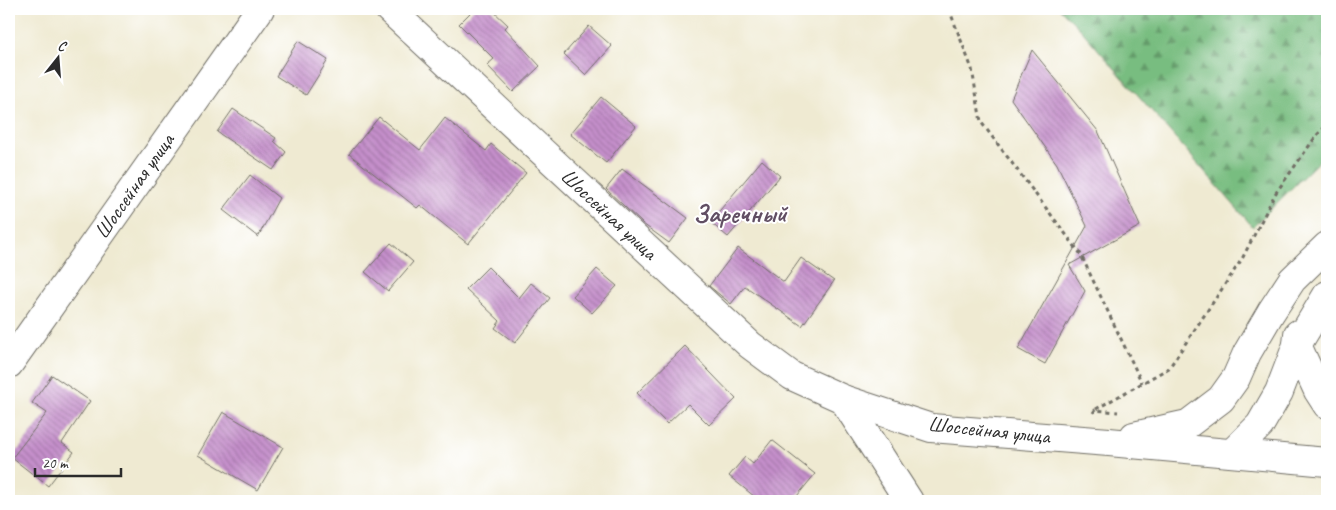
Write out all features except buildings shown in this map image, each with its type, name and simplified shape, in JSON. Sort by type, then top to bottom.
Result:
[{"type":"main road","name":"Шоссейная улица","points":[[9,364],[260,9]]},
{"type":"main road","name":"Шоссейная улица","points":[[389,9],[750,346],[792,376],[843,399],[932,428],[1327,462]]},
{"type":"main road","points":[[1322,252],[1301,303],[1297,345],[1318,391],[1327,405]]},
{"type":"main road","points":[[1109,442],[1188,424],[1221,399],[1236,378],[1247,353],[1292,280],[1322,252]]},
{"type":"main road","points":[[1232,454],[1260,425],[1279,392],[1297,345],[1327,295]]},
{"type":"main road","points":[[843,399],[908,501]]},
{"type":"path","points":[[949,9],[972,69],[981,122],[1080,253],[1142,383]]},
{"type":"path","points":[[1075,439],[1095,410],[1169,368],[1242,259],[1275,194],[1316,135],[1327,125]]},
{"type":"path","points":[[1095,410],[1123,412]]},
{"type":"green space","points":[[1060,9],[1327,9],[1327,153],[1253,227],[1082,31]]},
{"type":"district","name":"Заречный","points":[[740,213]]}]
